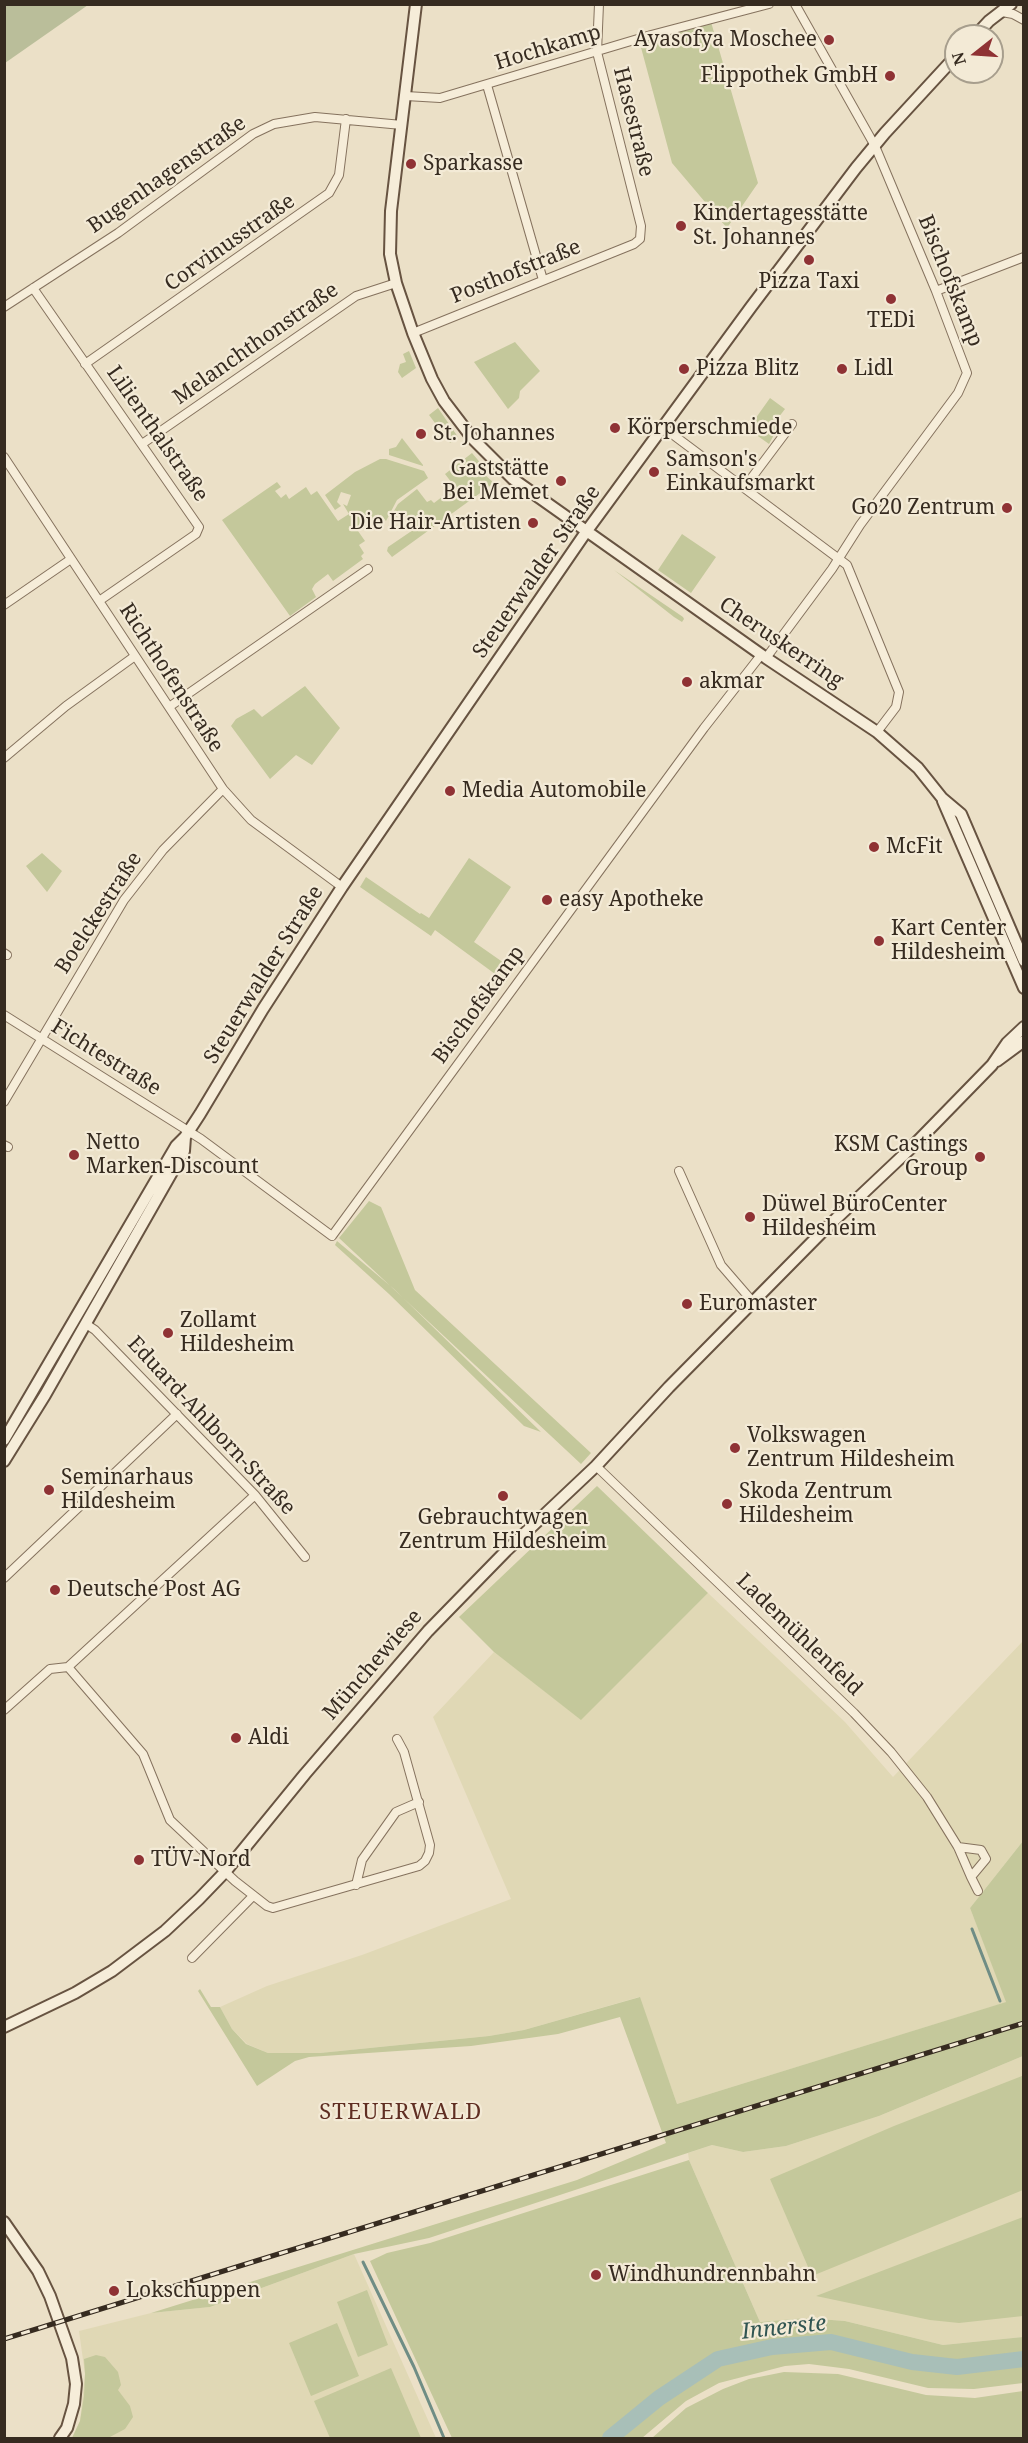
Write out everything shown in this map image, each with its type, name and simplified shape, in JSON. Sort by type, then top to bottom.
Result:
[{"type":"street","name":"Cheruskerring","points":[[416,4],[389,238],[396,283],[413,333],[440,393],[472,439],[513,479],[763,656],[877,732],[918,768],[942,798],[961,814],[1023,961]]},
{"type":"street","name":"Hasestraße","points":[[599,4],[597,52],[641,226],[641,236],[634,244]]},
{"type":"street","name":"Hochkamp","points":[[406,96],[440,98],[651,35],[769,4]]},
{"type":"street","name":"Bischofskamp","points":[[187,1134],[332,1236],[704,728],[832,569],[965,381],[967,373],[964,362],[875,146],[795,4]]},
{"type":"street","points":[[986,24],[1004,7],[1023,20]]},
{"type":"street","name":"Steuerwalder Straße","points":[[4,1440],[81,1322],[184,1151],[187,1134],[263,1009],[342,887],[586,532],[817,218],[875,146],[944,69]]},
{"type":"street","points":[[488,85],[543,280]]},
{"type":"street","name":"Bugenhagenstraße","points":[[4,307],[118,233],[253,134],[274,124],[315,117],[402,124]]},
{"type":"street","name":"Corvinusstraße","points":[[86,364],[329,193],[339,175],[346,119]]},
{"type":"street","name":"Posthofstraße","points":[[413,333],[634,244]]},
{"type":"street","points":[[936,291],[1023,257]]},
{"type":"street","name":"Melanchthonstraße","points":[[142,444],[356,296],[396,283]]},
{"type":"street","name":"Lilienthalstraße","points":[[33,288],[196,522],[199,531],[99,601]]},
{"type":"street","points":[[744,488],[792,424]]},
{"type":"street","points":[[664,428],[845,562],[899,692],[896,707],[877,732]]},
{"type":"street","name":"Richthofenstraße","points":[[4,457],[223,789],[251,820],[342,887]]},
{"type":"street","points":[[4,605],[71,559]]},
{"type":"street","points":[[169,707],[368,569]]},
{"type":"street","points":[[4,758],[66,706],[135,656]]},
{"type":"street","name":"Boelckestraße","points":[[4,1101],[104,932],[141,876],[177,835],[223,789]]},
{"type":"street","name":"Cheruskerring","points":[[942,798],[1023,988]]},
{"type":"street","name":"Fichtestraße","points":[[4,1015],[187,1134]]},
{"type":"street","name":"Münchewiese","points":[[5,2027],[75,1993],[112,1971],[165,1931],[225,1872],[410,1650],[506,1551],[596,1466],[846,1208],[912,1147],[992,1065],[1007,1043],[1023,1027]]},
{"type":"street","name":"Münchewiese","points":[[992,1065],[1023,1041]]},
{"type":"street","name":"Münchewiese","points":[[1008,1054],[1023,1050]]},
{"type":"street","points":[[679,1172],[721,1265],[753,1302]]},
{"type":"street","name":"Steuerwalder Straße","points":[[4,1461],[81,1322]]},
{"type":"street","name":"Eduard-Ahlborn-Straße","points":[[81,1322],[95,1330],[255,1495],[305,1557]]},
{"type":"street","points":[[4,1578],[177,1414]]},
{"type":"street","name":"Lademühlenfeld","points":[[596,1466],[854,1713],[891,1752],[927,1797],[958,1847],[978,1891]]},
{"type":"street","points":[[4,1710],[50,1669],[68,1667],[255,1495]]},
{"type":"street","points":[[68,1667],[143,1754],[170,1820],[253,1896],[273,1908],[356,1886],[419,1866],[425,1861],[430,1845],[404,1752],[397,1739]]},
{"type":"street","points":[[356,1886],[362,1860],[396,1812],[419,1802]]},
{"type":"street","points":[[958,1847],[981,1850],[986,1859],[971,1877]]},
{"type":"street","points":[[192,1958],[253,1896]]},
{"type":"street","points":[[4,2222],[38,2271],[50,2296],[72,2358],[76,2384],[74,2404],[67,2428],[60,2439]]},
{"type":"shaded area","points":[[708,1593],[845,1722],[893,1777],[1023,1641],[1023,1841],[970,1908],[1007,2002],[677,2104],[639,1997],[524,2030],[489,2036],[320,2053],[268,2053],[247,2044],[232,2029],[220,2007],[267,1986],[362,1955],[511,1899],[433,1717],[494,1652],[581,1719]]},
{"type":"shaded area","points":[[1023,2056],[1023,2337],[943,2345],[845,2321],[805,2318],[760,2322],[689,2160],[688,2153],[712,2145],[743,2152],[786,2146],[879,2116]]},
{"type":"shaded area","points":[[354,2254],[436,2438],[72,2438],[80,2421],[85,2374],[79,2331],[151,2313],[210,2307]]},
{"type":"green space","points":[[5,4],[87,4],[88,5],[5,63]]},
{"type":"green space","points":[[711,22],[758,183],[727,228],[672,163],[639,40]]},
{"type":"green space","points":[[515,342],[540,371],[520,391],[519,398],[508,409],[474,362]]},
{"type":"green space","points":[[409,351],[416,368],[402,378],[398,372],[400,364],[406,362],[403,354]]},
{"type":"green space","points":[[770,398],[785,409],[775,422],[777,429],[769,444],[748,429]]},
{"type":"green space","points":[[438,408],[458,437],[450,443],[429,415]]},
{"type":"green space","points":[[402,438],[423,466],[389,455],[389,449],[396,447]]},
{"type":"green space","points":[[472,453],[483,466],[485,475],[494,483],[392,557],[387,551],[388,547],[416,528],[403,511],[398,514],[393,523],[391,516],[398,504],[417,489],[427,502],[431,500],[434,503],[455,487],[445,474]]},
{"type":"green space","points":[[380,459],[424,471],[428,478],[397,500],[386,521],[381,515],[358,531],[365,541],[359,545],[364,553],[361,556],[363,559],[333,581],[328,574],[315,584],[312,589],[316,597],[290,616],[222,520],[277,482],[281,487],[275,491],[281,498],[286,494],[289,499],[306,487],[311,495],[317,491],[338,521],[349,514],[343,504],[347,506],[351,495],[341,492],[337,502],[341,506],[335,510],[325,495],[355,472]]},
{"type":"green space","points":[[682,534],[716,557],[691,593],[658,570]]},
{"type":"green space","points":[[614,570],[683,617],[682,622],[674,617]]},
{"type":"green space","points":[[305,686],[340,728],[312,765],[296,755],[270,779],[231,726],[236,719],[254,709],[262,717]]},
{"type":"green space","points":[[42,853],[62,871],[47,892],[26,866]]},
{"type":"green space","points":[[469,858],[511,887],[474,942],[514,970],[506,982],[435,930],[431,936],[360,887],[366,877],[429,918]]},
{"type":"green space","points":[[369,1201],[381,1207],[415,1290],[591,1453],[581,1464],[339,1238]]},
{"type":"green space","points":[[337,1241],[394,1289],[541,1432],[524,1426],[389,1294],[335,1245]]},
{"type":"green space","points":[[597,1486],[708,1593],[581,1720],[494,1652],[459,1617]]},
{"type":"green space","points":[[1023,1841],[1023,2056],[879,2116],[786,2146],[743,2152],[712,2145],[429,2238],[354,2254],[210,2307],[151,2313],[577,2180],[666,2143],[620,2017],[558,2034],[471,2046],[309,2057],[295,2061],[257,2086],[198,1991],[200,1989],[211,2007],[220,2007],[232,2029],[246,2044],[268,2053],[320,2053],[489,2036],[524,2030],[640,1997],[677,2104],[1006,2002],[970,1908]]},
{"type":"green space","points":[[1022,2076],[1024,2081],[1023,2190],[812,2276],[770,2179],[894,2126]]},
{"type":"green space","points":[[689,2160],[760,2322],[805,2318],[845,2321],[943,2345],[1023,2337],[1023,2383],[974,2389],[928,2388],[849,2369],[809,2364],[785,2366],[719,2383],[686,2401],[642,2438],[452,2438],[370,2261],[387,2253],[430,2243]]},
{"type":"green space","points":[[1023,2217],[1023,2316],[959,2323],[930,2320],[816,2296]]},
{"type":"green space","points":[[367,2290],[388,2345],[358,2357],[337,2302]]},
{"type":"green space","points":[[337,2323],[359,2376],[311,2396],[289,2343]]},
{"type":"green space","points":[[96,2355],[105,2357],[118,2372],[121,2385],[118,2390],[130,2406],[133,2417],[125,2429],[108,2438],[72,2438],[80,2421],[84,2396],[84,2359]]},
{"type":"green space","points":[[391,2368],[421,2438],[330,2438],[314,2401]]},
{"type":"green space","points":[[784,2372],[838,2374],[926,2395],[975,2398],[1023,2391],[1023,2438],[652,2438],[686,2408],[723,2389],[749,2379]]},
{"type":"waterway","points":[[972,1929],[1000,2001]]},
{"type":"waterway","points":[[363,2262],[414,2367],[444,2438]]},
{"type":"waterway","name":"Innerste","points":[[610,2438],[659,2398],[718,2359],[772,2347],[831,2342],[912,2362],[957,2367],[1024,2359]]},
{"type":"railway","points":[[4,2339],[1024,2023]]},
{"type":"place","name":"Ayasofya Moschee","points":[[829,40]]},
{"type":"place","name":"Flippothek GmbH","points":[[890,76]]},
{"type":"place","name":"Sparkasse","points":[[411,164]]},
{"type":"place","name":"Kindertagesstätte St. Johannes","points":[[681,226]]},
{"type":"place","name":"Pizza Taxi","points":[[809,260]]},
{"type":"place","name":"TEDi","points":[[891,299]]},
{"type":"place","name":"Pizza Blitz","points":[[684,369]]},
{"type":"place","name":"Lidl","points":[[842,369]]},
{"type":"place","name":"Körperschmiede","points":[[615,428]]},
{"type":"place","name":"St. Johannes","points":[[421,434]]},
{"type":"place","name":"Samson's Einkaufsmarkt","points":[[654,472]]},
{"type":"place","name":"Gaststätte Bei Memet","points":[[561,481]]},
{"type":"place","name":"Go20 Zentrum","points":[[1007,508]]},
{"type":"place","name":"Die Hair-Artisten","points":[[533,523]]},
{"type":"place","name":"akmar","points":[[687,682]]},
{"type":"place","name":"Media Automobile","points":[[450,791]]},
{"type":"place","name":"McFit","points":[[874,847]]},
{"type":"place","name":"easy Apotheke","points":[[547,900]]},
{"type":"place","name":"Kart Center Hildesheim","points":[[879,941]]},
{"type":"place","name":"Netto Marken-Discount","points":[[74,1155]]},
{"type":"place","name":"KSM Castings Group","points":[[980,1157]]},
{"type":"place","name":"Düwel BüroCenter Hildesheim","points":[[750,1217]]},
{"type":"place","name":"Euromaster","points":[[687,1304]]},
{"type":"place","name":"Zollamt Hildesheim","points":[[168,1333]]},
{"type":"place","name":"Volkswagen Zentrum Hildesheim","points":[[735,1448]]},
{"type":"place","name":"Seminarhaus Hildesheim","points":[[49,1490]]},
{"type":"place","name":"Gebrauchtwagen Zentrum Hildesheim","points":[[503,1496]]},
{"type":"place","name":"Skoda Zentrum Hildesheim","points":[[727,1504]]},
{"type":"place","name":"Deutsche Post AG","points":[[55,1590]]},
{"type":"place","name":"Aldi","points":[[236,1738]]},
{"type":"place","name":"TÜV-Nord","points":[[139,1860]]},
{"type":"place","name":"Windhundrennbahn","points":[[596,2275]]},
{"type":"place","name":"Lokschuppen","points":[[114,2291]]},
{"type":"district","name":"STEUERWALD","points":[[401,2113]]}]
